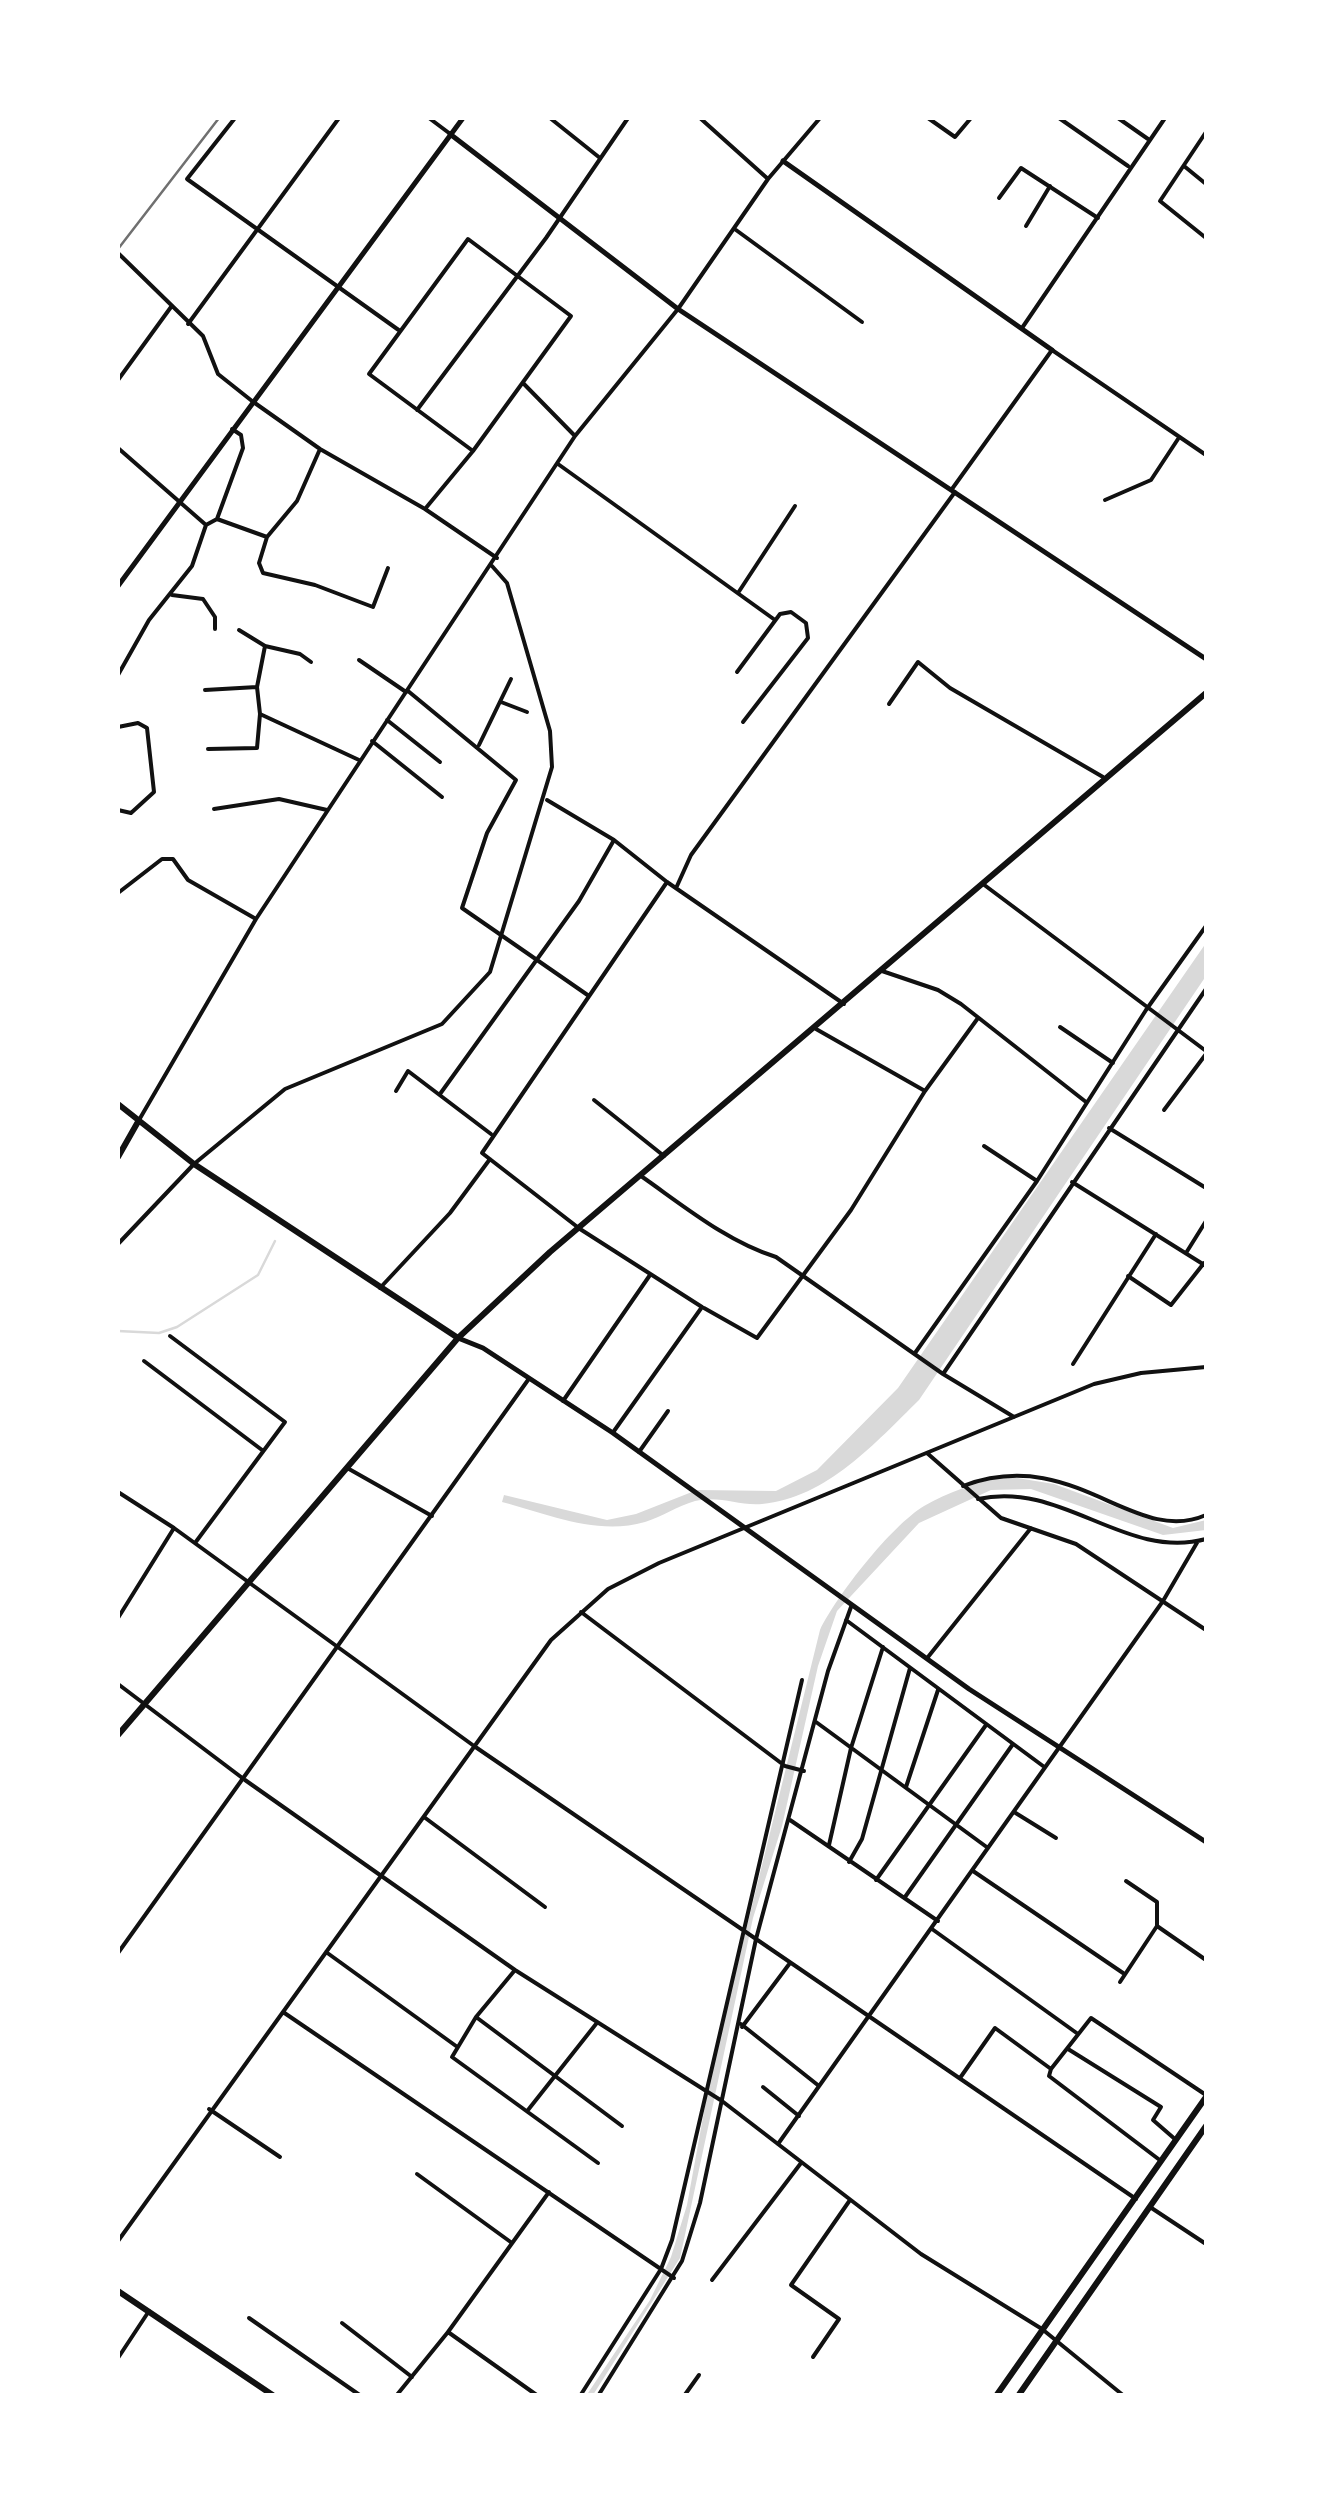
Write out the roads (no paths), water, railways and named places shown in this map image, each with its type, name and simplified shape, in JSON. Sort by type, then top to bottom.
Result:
[{"type":"main road","points":[[118,1735],[458,1338],[664,1156],[1206,693]]},
{"type":"main road","points":[[118,1104],[194,1164],[458,1338]]},
{"type":"main road","points":[[118,1157],[139,1120]]},
{"type":"main road","points":[[996,2396],[1206,2096]]},
{"type":"main road","points":[[1018,2396],[1206,2126]]},
{"type":"main road","points":[[118,2291],[274,2396]]},
{"type":"street","points":[[235,118],[187,179],[400,330]]},
{"type":"street","points":[[188,324],[338,118]]},
{"type":"street","points":[[429,118],[678,309],[1206,658]]},
{"type":"street","points":[[118,586],[463,118]]},
{"type":"street","points":[[550,118],[600,158]]},
{"type":"street","points":[[417,410],[518,276],[628,118]]},
{"type":"street","points":[[700,118],[768,179]]},
{"type":"street","points":[[139,1120],[256,919],[575,436],[678,309],[768,179],[820,118]]},
{"type":"street","points":[[928,118],[955,138],[971,118]]},
{"type":"street","points":[[1059,118],[1128,166]]},
{"type":"street","points":[[1118,118],[1148,139]]},
{"type":"street","points":[[1022,328],[1164,118]]},
{"type":"street","points":[[1206,132],[1160,201],[1206,238]]},
{"type":"street","points":[[783,161],[1206,455]]},
{"type":"street","points":[[1184,166],[1206,184]]},
{"type":"street","points":[[998,198],[1020,168],[1098,218]]},
{"type":"street","points":[[1026,226],[1050,186]]},
{"type":"street","points":[[735,230],[862,322]]},
{"type":"street","points":[[425,509],[473,451],[571,316],[468,239],[368,374],[473,451]]},
{"type":"street","points":[[118,252],[203,336],[218,374],[320,449],[425,509],[497,558]]},
{"type":"street","points":[[118,380],[171,307]]},
{"type":"street","points":[[677,886],[691,855],[1052,350]]},
{"type":"street","points":[[522,382],[575,436]]},
{"type":"street","points":[[217,519],[243,448],[242,436],[232,429]]},
{"type":"street","points":[[1105,500],[1151,480],[1178,439]]},
{"type":"street","points":[[118,448],[177,504],[206,524]]},
{"type":"street","points":[[320,449],[297,501],[267,537],[258,563],[263,573],[315,585],[373,607],[388,568]]},
{"type":"street","points":[[558,464],[776,620]]},
{"type":"street","points":[[738,593],[795,506]]},
{"type":"street","points":[[118,674],[149,620],[192,566],[206,524],[217,519],[267,537]]},
{"type":"street","points":[[118,1244],[194,1164],[285,1090],[442,1024],[490,972],[546,799],[552,767],[550,732],[507,583],[492,566]]},
{"type":"street","points":[[172,595],[203,599],[215,617],[215,629]]},
{"type":"street","points":[[737,672],[780,614],[791,612],[806,624],[808,638],[743,722]]},
{"type":"street","points":[[239,630],[265,646],[300,654],[311,662]]},
{"type":"street","points":[[208,750],[258,748],[257,687],[265,646]]},
{"type":"street","points":[[358,660],[407,691],[478,745],[517,783],[487,833],[462,908],[539,958],[588,996]]},
{"type":"street","points":[[889,704],[918,662],[950,688],[1107,780]]},
{"type":"street","points":[[478,745],[511,679]]},
{"type":"street","points":[[206,690],[257,687]]},
{"type":"street","points":[[501,702],[527,712]]},
{"type":"street","points":[[260,714],[360,760]]},
{"type":"street","points":[[386,720],[440,762]]},
{"type":"street","points":[[118,727],[138,722],[147,728],[154,792],[131,813],[118,810]]},
{"type":"street","points":[[372,741],[442,797]]},
{"type":"street","points":[[214,810],[279,799],[327,810]]},
{"type":"street","points":[[546,799],[614,840],[667,882],[844,1004]]},
{"type":"street","points":[[440,1094],[539,958],[614,840]]},
{"type":"street","points":[[118,894],[162,859],[173,859],[188,880],[256,919]]},
{"type":"street","points":[[667,882],[491,1134],[482,1153],[580,1229],[702,1308],[757,1338],[798,1276],[851,1210],[925,1091],[978,1018]]},
{"type":"street","points":[[983,884],[1206,1053],[1164,1110]]},
{"type":"street","points":[[915,1352],[1037,1181],[1146,1010],[1206,926]]},
{"type":"street","points":[[882,971],[938,990],[1086,1102]]},
{"type":"street","points":[[943,1374],[1174,1031],[1206,990]]},
{"type":"street","points":[[1060,1027],[1113,1062]]},
{"type":"street","points":[[814,1028],[925,1091]]},
{"type":"street","points":[[396,1091],[408,1071],[491,1134]]},
{"type":"street","points":[[594,1100],[664,1156]]},
{"type":"street","points":[[1110,1128],[1206,1188]]},
{"type":"street","points":[[984,1146],[1037,1181]]},
{"type":"street","points":[[380,1288],[450,1214],[490,1159]]},
{"type":"street","points":[[641,1176],[739,1242],[776,1257],[943,1374],[1014,1417]]},
{"type":"street","points":[[1072,1182],[1205,1264],[1171,1304],[1128,1276]]},
{"type":"street","points":[[1186,1253],[1206,1221]]},
{"type":"street","points":[[1073,1364],[1156,1234]]},
{"type":"street","points":[[563,1401],[650,1275]]},
{"type":"street","points":[[613,1433],[702,1308]]},
{"type":"street","points":[[170,1336],[284,1422],[195,1544]]},
{"type":"street","points":[[458,1338],[484,1348],[613,1433],[927,1659],[1057,1748],[1206,1842]]},
{"type":"street","points":[[144,1362],[262,1450]]},
{"type":"street","points":[[118,2241],[209,2109],[384,1877],[551,1640],[581,1612],[632,1576],[1014,1417],[1118,1378],[1206,1368]]},
{"type":"street","points":[[118,1953],[529,1378]]},
{"type":"street","points":[[639,1452],[668,1411]]},
{"type":"street","points":[[927,1453],[1001,1518],[1076,1544],[1206,1630]]},
{"type":"street","points":[[345,1466],[432,1516]]},
{"type":"street","points":[[963,1486],[992,1475],[1031,1474],[1077,1484],[1170,1524],[1206,1515]]},
{"type":"street","points":[[118,1492],[174,1528],[336,1650],[474,1746],[1136,2199]]},
{"type":"street","points":[[978,1499],[1004,1495],[1049,1500],[1154,1544],[1206,1539]]},
{"type":"street","points":[[118,1618],[174,1528]]},
{"type":"street","points":[[927,1659],[1031,1528]]},
{"type":"street","points":[[778,2144],[1163,1601],[1198,1541]]},
{"type":"street","points":[[598,2396],[674,2278],[700,2203],[720,2100],[741,2025],[755,1939],[851,1606]]},
{"type":"street","points":[[581,1612],[783,1764],[804,1771]]},
{"type":"street","points":[[846,1620],[1044,1766]]},
{"type":"street","points":[[829,1846],[851,1748],[883,1646]]},
{"type":"street","points":[[849,1862],[862,1840],[910,1668]]},
{"type":"street","points":[[580,2396],[661,2269],[682,2202],[802,1680]]},
{"type":"street","points":[[118,1684],[245,1780],[515,1970],[720,2100],[921,2254],[1042,2329],[1124,2396]]},
{"type":"street","points":[[906,1787],[938,1690]]},
{"type":"street","points":[[816,1722],[988,1848]]},
{"type":"street","points":[[876,1880],[986,1725]]},
{"type":"street","points":[[905,1897],[1013,1744]]},
{"type":"street","points":[[1014,1812],[1056,1838]]},
{"type":"street","points":[[424,1817],[546,1907]]},
{"type":"street","points":[[790,1820],[938,1922]]},
{"type":"street","points":[[974,1870],[1122,1973]]},
{"type":"street","points":[[1120,1982],[1122,1973],[1157,1926],[1157,1902],[1126,1882]]},
{"type":"street","points":[[1157,1926],[1206,1960]]},
{"type":"street","points":[[932,1929],[1078,2034]]},
{"type":"street","points":[[326,1952],[457,2046]]},
{"type":"street","points":[[741,2025],[790,1962]]},
{"type":"street","points":[[515,1970],[476,2017],[452,2057],[598,2163]]},
{"type":"street","points":[[283,2012],[674,2278]]},
{"type":"street","points":[[476,2017],[622,2126]]},
{"type":"street","points":[[1161,2161],[1049,2076],[1051,2069],[1092,2018],[1206,2096]]},
{"type":"street","points":[[528,2110],[596,2024]]},
{"type":"street","points":[[741,2025],[819,2086]]},
{"type":"street","points":[[960,2078],[996,2028],[1051,2069]]},
{"type":"street","points":[[1068,2048],[1161,2108],[1153,2120],[1176,2140]]},
{"type":"street","points":[[763,2087],[799,2116]]},
{"type":"street","points":[[209,2109],[280,2157]]},
{"type":"street","points":[[712,2280],[801,2163]]},
{"type":"street","points":[[417,2174],[512,2243]]},
{"type":"street","points":[[396,2396],[448,2332],[549,2192]]},
{"type":"street","points":[[813,2357],[839,2319],[791,2286],[850,2200]]},
{"type":"street","points":[[1150,2207],[1206,2244]]},
{"type":"street","points":[[118,2358],[149,2311]]},
{"type":"street","points":[[249,2318],[361,2396]]},
{"type":"street","points":[[342,2323],[412,2377]]},
{"type":"street","points":[[448,2332],[538,2396]]},
{"type":"street","points":[[684,2396],[699,2375]]},
{"type":"waterway","points":[[118,1331],[159,1333],[177,1327],[258,1275],[275,1241]]},
{"type":"railway","points":[[118,249],[219,118]]}]
